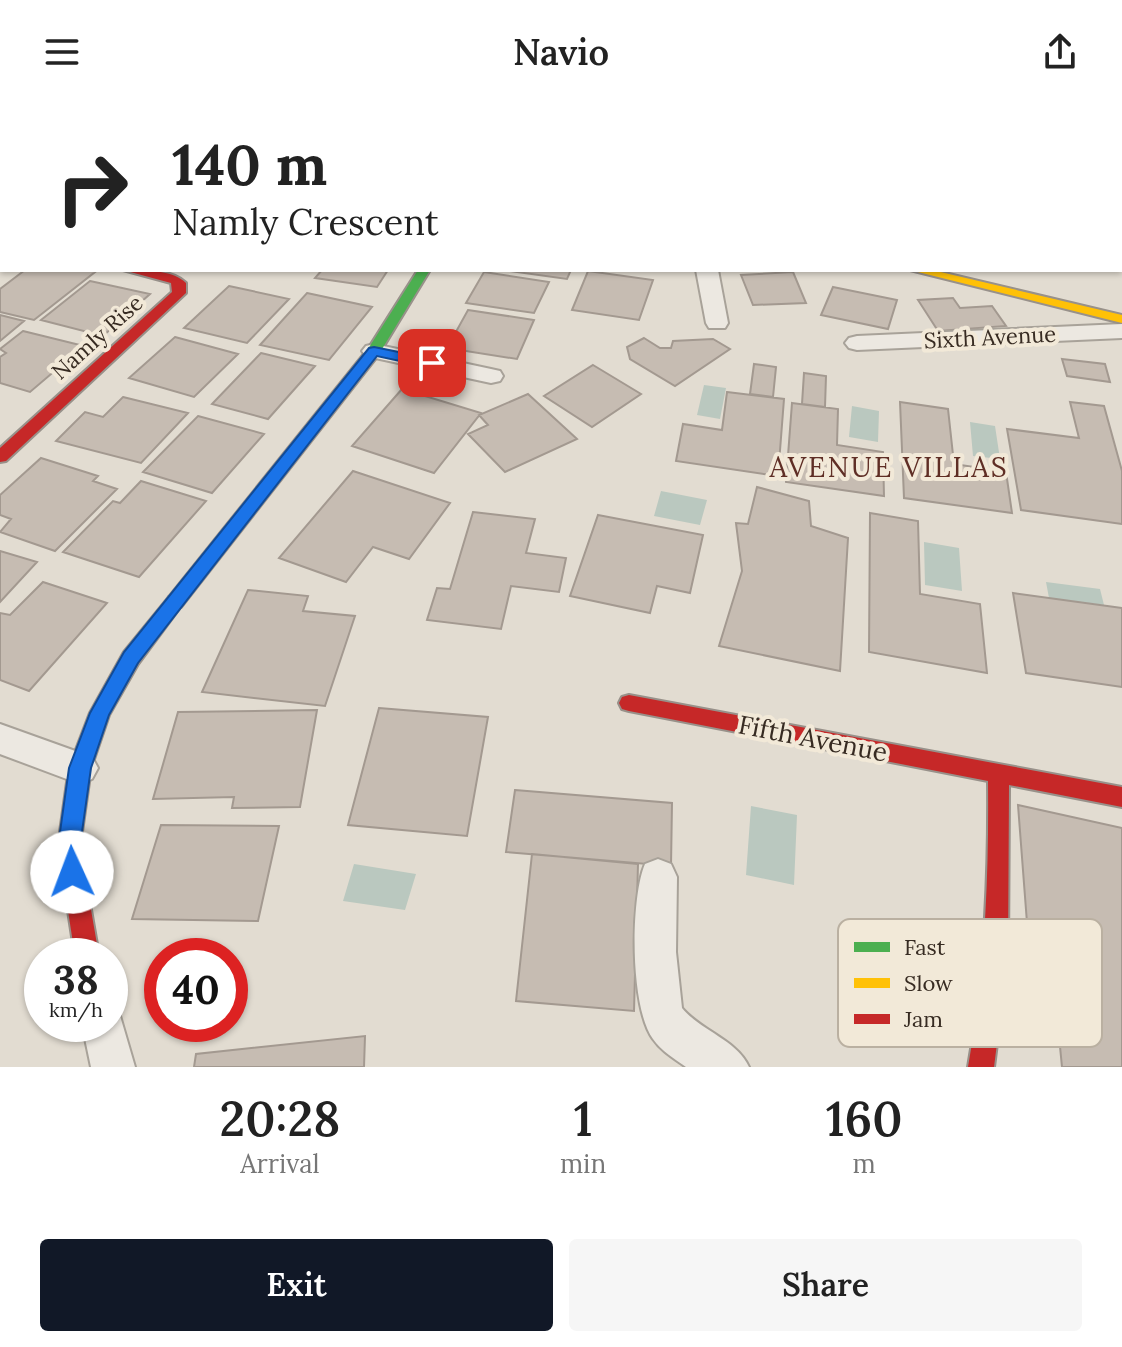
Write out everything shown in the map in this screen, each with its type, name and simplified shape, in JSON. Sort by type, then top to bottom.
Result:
[{"type":"street","name":"Namly Rise","points":[[0,457],[179,293],[179,283],[175,280],[138,272]]},
{"type":"street","points":[[84,938],[69,846],[80,768],[100,713],[131,658],[374,351],[423,272]]},
{"type":"street","points":[[707,272],[717,323]]},
{"type":"street","name":"Sixth Avenue","points":[[930,272],[1122,319]]},
{"type":"street","name":"Sixth Avenue","points":[[857,343],[1122,331]]},
{"type":"street","points":[[374,351],[491,376]]},
{"type":"street","name":"Fifth Avenue","points":[[629,703],[1122,797]]},
{"type":"street","points":[[0,739],[80,768]]},
{"type":"street","points":[[998,773],[998,919]]},
{"type":"street","points":[[658,877],[659,996],[667,1023],[722,1065]]},
{"type":"street","points":[[107,1042],[113,1067]]},
{"type":"street","points":[[981,1067],[985,1047]]},
{"type":"shaded area","points":[[704,385],[726,388],[720,419],[697,415]]},
{"type":"shaded area","points":[[852,406],[879,411],[878,442],[849,437]]},
{"type":"shaded area","points":[[970,422],[995,426],[1000,459],[973,456]]},
{"type":"shaded area","points":[[661,491],[707,500],[700,525],[654,516]]},
{"type":"shaded area","points":[[924,542],[959,548],[962,591],[925,585]]},
{"type":"shaded area","points":[[1046,582],[1100,589],[1104,605],[1049,598]]},
{"type":"shaded area","points":[[751,806],[797,815],[794,885],[746,875]]},
{"type":"shaded area","points":[[354,864],[416,874],[405,910],[343,901]]},
{"type":"building","points":[[22,272],[95,272],[34,320],[0,312],[0,289]]},
{"type":"building","points":[[320,272],[387,272],[377,287],[315,278]]},
{"type":"building","points":[[484,272],[549,282],[534,313],[466,303]]},
{"type":"building","points":[[516,272],[570,272],[567,279]]},
{"type":"building","points":[[588,272],[653,280],[639,320],[572,310]]},
{"type":"building","points":[[793,272],[806,303],[753,305],[741,275]]},
{"type":"building","points":[[90,281],[150,294],[103,336],[41,320]]},
{"type":"building","points":[[229,286],[289,299],[247,343],[184,328]]},
{"type":"building","points":[[833,287],[897,300],[888,329],[821,315]]},
{"type":"building","points":[[307,293],[372,307],[329,360],[260,345]]},
{"type":"building","points":[[953,298],[960,308],[992,306],[1006,326],[938,331],[918,300]]},
{"type":"building","points":[[468,310],[534,320],[517,359],[447,348]]},
{"type":"building","points":[[0,315],[24,321],[0,341]]},
{"type":"building","points":[[23,331],[84,346],[30,392],[0,383],[0,357],[6,353],[0,349]]},
{"type":"building","points":[[175,337],[238,354],[194,397],[129,378]]},
{"type":"building","points":[[644,338],[660,348],[671,348],[673,341],[713,339],[730,349],[675,386],[630,359],[627,347]]},
{"type":"building","points":[[261,353],[315,366],[268,419],[212,404]]},
{"type":"building","points":[[1062,359],[1105,364],[1110,382],[1067,376]]},
{"type":"building","points":[[754,364],[776,367],[773,397],[750,394]]},
{"type":"building","points":[[593,365],[641,394],[592,427],[544,396]]},
{"type":"building","points":[[804,373],[826,376],[825,407],[802,404]]},
{"type":"building","points":[[402,389],[481,413],[434,473],[352,446]]},
{"type":"building","points":[[727,392],[784,399],[778,476],[676,461],[683,424],[722,430]]},
{"type":"building","points":[[528,394],[577,439],[505,472],[468,434],[488,425],[479,415]]},
{"type":"building","points":[[123,397],[188,413],[141,463],[56,441],[85,412],[103,417]]},
{"type":"building","points":[[900,402],[948,409],[954,464],[1006,472],[1012,513],[904,498]]},
{"type":"building","points":[[1070,402],[1104,406],[1122,471],[1122,524],[1021,510],[1007,429],[1079,438]]},
{"type":"building","points":[[792,403],[838,409],[837,445],[883,452],[884,496],[786,482]]},
{"type":"building","points":[[198,416],[264,434],[212,493],[143,472]]},
{"type":"building","points":[[41,458],[98,476],[93,481],[117,489],[55,551],[0,532],[11,519],[0,515],[0,495]]},
{"type":"building","points":[[353,471],[450,503],[409,559],[373,547],[346,582],[279,558]]},
{"type":"building","points":[[141,481],[206,501],[139,577],[63,552],[113,501],[120,503]]},
{"type":"building","points":[[757,487],[809,501],[811,526],[848,538],[840,671],[719,646],[742,571],[736,523],[748,524]]},
{"type":"building","points":[[473,512],[535,519],[526,553],[566,558],[559,592],[511,586],[501,629],[427,620],[437,588],[450,589]]},
{"type":"building","points":[[870,513],[918,521],[920,594],[980,604],[987,673],[869,652]]},
{"type":"building","points":[[598,515],[703,535],[690,593],[657,586],[650,613],[570,596]]},
{"type":"building","points":[[0,551],[37,562],[0,602]]},
{"type":"building","points":[[43,582],[107,603],[29,691],[0,680],[0,613],[10,615]]},
{"type":"building","points":[[248,590],[308,596],[303,611],[355,616],[325,706],[202,692]]},
{"type":"building","points":[[1013,593],[1122,608],[1122,687],[1026,673]]},
{"type":"building","points":[[379,708],[488,717],[467,836],[348,825]]},
{"type":"building","points":[[317,710],[300,807],[232,808],[234,797],[153,799],[178,712]]},
{"type":"building","points":[[515,790],[672,803],[671,866],[506,852]]},
{"type":"building","points":[[1018,805],[1122,828],[1122,1067],[1062,1067],[1060,1047],[1102,1047],[1102,919],[1027,919]]},
{"type":"building","points":[[161,825],[279,826],[258,921],[132,919]]},
{"type":"building","points":[[532,854],[638,864],[634,1011],[516,1001]]},
{"type":"building","points":[[365,1036],[364,1067],[194,1067],[196,1054]]},
{"type":"traffic: fast","points":[[175,602],[374,351],[423,272]]},
{"type":"traffic: slow","points":[[924,272],[1122,319]]},
{"type":"traffic: jam","points":[[0,457],[179,293],[179,283],[175,280],[138,272]]},
{"type":"traffic: jam","points":[[84,938],[69,846],[80,768],[100,713],[131,658],[175,602]]},
{"type":"traffic: jam","points":[[629,703],[1122,797]]},
{"type":"traffic: jam","points":[[998,773],[998,919]]},
{"type":"traffic: jam","points":[[981,1067],[984,1047]]},
{"type":"district","name":"AVENUE VILLAS","points":[[889,467]]},
{"type":"route","points":[[72,872],[69,846],[80,768],[100,713],[131,658],[374,351],[432,363]]}]
